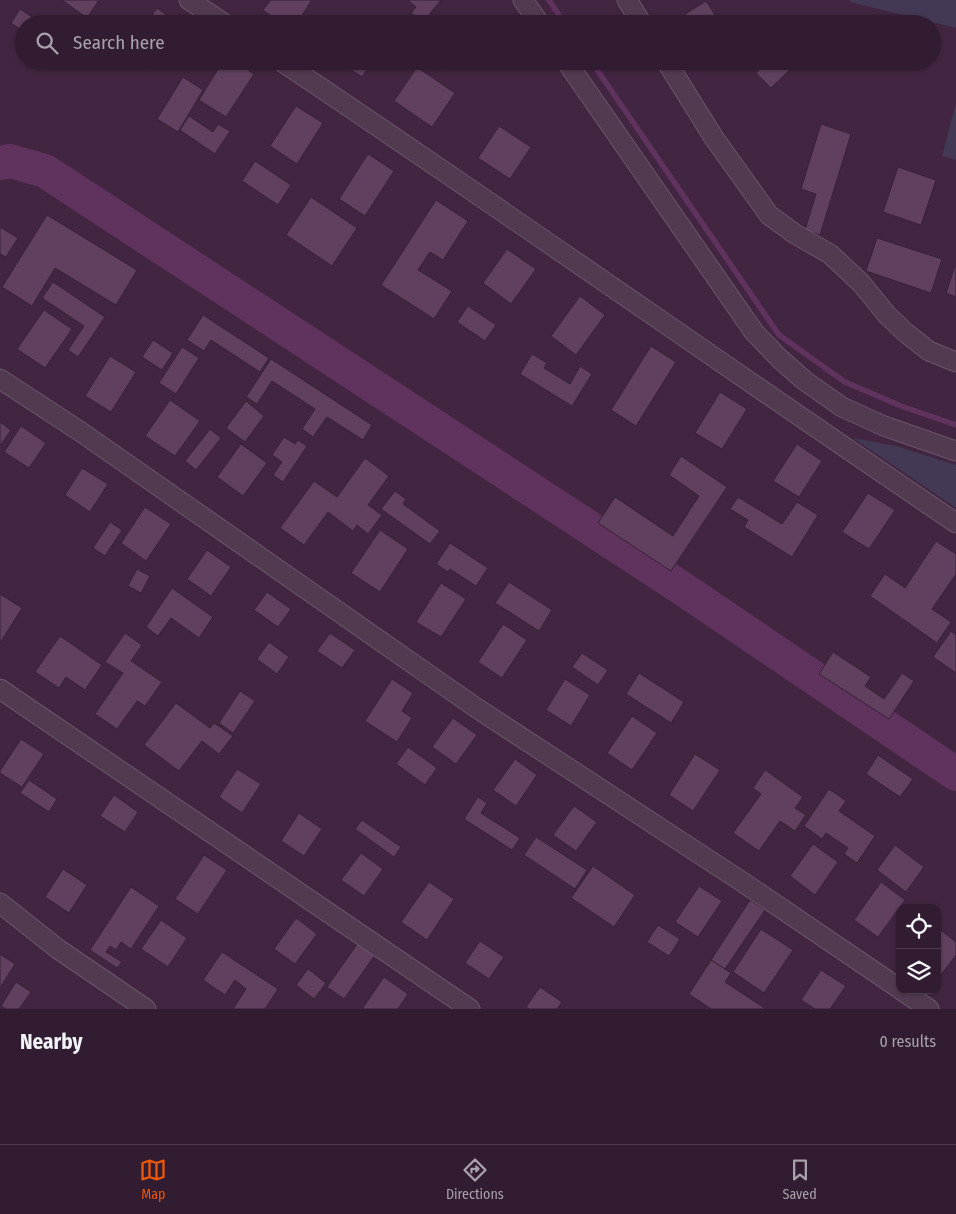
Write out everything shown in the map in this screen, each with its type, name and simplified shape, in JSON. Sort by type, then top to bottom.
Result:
[{"type":"street","points":[[190,0],[212,15]]},
{"type":"street","points":[[523,0],[534,15]]},
{"type":"street","points":[[627,0],[636,15]]},
{"type":"street","points":[[294,70],[956,523]]},
{"type":"street","points":[[572,70],[754,332],[780,359],[842,407],[884,426],[956,452]]},
{"type":"street","points":[[672,70],[714,138],[770,215],[795,234],[830,254],[861,283],[906,333],[929,351],[956,362]]},
{"type":"street","points":[[0,379],[81,432],[475,707],[744,883],[896,987]]},
{"type":"street","points":[[0,689],[470,1009]]},
{"type":"street","points":[[0,903],[58,949],[146,1009]]},
{"type":"street","points":[[907,994],[929,1009]]},
{"type":"shaded area","points":[[850,0],[956,0],[956,28],[941,24],[941,15],[903,15],[850,2]]},
{"type":"shaded area","points":[[956,103],[956,160],[942,156]]},
{"type":"shaded area","points":[[853,438],[896,446],[956,465],[956,508]]},
{"type":"building","points":[[62,0],[99,0],[89,15],[83,15]]},
{"type":"building","points":[[271,0],[312,0],[302,15],[270,15],[263,10]]},
{"type":"building","points":[[408,0],[441,0],[429,15],[414,15],[411,13],[416,7]]},
{"type":"building","points":[[706,1],[715,15],[684,15]]},
{"type":"building","points":[[157,8],[167,15],[152,15]]},
{"type":"building","points":[[20,9],[29,15],[16,15]]},
{"type":"building","points":[[15,17],[15,26],[11,23]]},
{"type":"building","points":[[217,70],[248,70],[254,74],[226,117],[199,100]]},
{"type":"building","points":[[352,70],[366,70],[362,77]]},
{"type":"building","points":[[415,70],[421,70],[455,93],[432,127],[394,101]]},
{"type":"building","points":[[759,70],[790,70],[771,88],[756,73]]},
{"type":"building","points":[[183,77],[203,90],[178,132],[157,119]]},
{"type":"building","points":[[296,106],[323,123],[297,164],[270,146]]},
{"type":"building","points":[[189,116],[213,132],[218,124],[230,131],[215,154],[180,130]]},
{"type":"building","points":[[821,124],[851,134],[820,235],[805,230],[816,194],[801,189]]},
{"type":"building","points":[[499,126],[531,147],[510,179],[478,158]]},
{"type":"building","points":[[368,154],[394,171],[365,216],[339,199]]},
{"type":"building","points":[[255,161],[291,185],[278,205],[242,181]]},
{"type":"building","points":[[898,167],[936,180],[921,225],[883,212]]},
{"type":"building","points":[[311,197],[357,228],[332,266],[286,235]]},
{"type":"building","points":[[436,200],[468,221],[443,260],[430,252],[418,270],[452,291],[434,319],[381,285]]},
{"type":"building","points":[[47,215],[137,270],[116,305],[55,268],[32,306],[2,287]]},
{"type":"building","points":[[0,227],[18,238],[6,257],[0,254]]},
{"type":"building","points":[[877,238],[942,259],[931,293],[866,271]]},
{"type":"building","points":[[507,249],[536,269],[511,304],[483,283]]},
{"type":"building","points":[[956,267],[956,297],[946,293]]},
{"type":"building","points":[[53,282],[105,317],[78,357],[68,350],[84,326],[42,298]]},
{"type":"building","points":[[580,296],[605,315],[576,355],[551,336]]},
{"type":"building","points":[[468,306],[496,325],[485,341],[457,322]]},
{"type":"building","points":[[44,310],[72,329],[45,368],[17,349]]},
{"type":"building","points":[[203,315],[269,358],[260,372],[211,340],[204,351],[187,340]]},
{"type":"building","points":[[153,340],[173,353],[162,370],[142,357]]},
{"type":"building","points":[[651,346],[676,362],[636,426],[611,410]]},
{"type":"building","points":[[182,347],[199,358],[176,394],[159,383]]},
{"type":"building","points":[[532,354],[547,363],[544,368],[570,384],[580,366],[592,374],[572,406],[520,374]]},
{"type":"building","points":[[110,356],[136,372],[111,412],[85,396]]},
{"type":"building","points":[[271,359],[372,425],[363,440],[327,417],[313,437],[302,429],[315,409],[272,381],[257,404],[246,397]]},
{"type":"building","points":[[720,392],[747,409],[722,449],[695,433]]},
{"type":"building","points":[[170,400],[200,421],[175,456],[145,436]]},
{"type":"building","points":[[246,401],[264,416],[245,442],[226,428]]},
{"type":"building","points":[[0,422],[11,430],[0,446]]},
{"type":"building","points":[[21,426],[46,443],[29,468],[4,452]]},
{"type":"building","points":[[210,429],[221,438],[196,470],[185,461]]},
{"type":"building","points":[[284,437],[295,444],[298,440],[307,446],[283,482],[273,475],[282,462],[272,455]]},
{"type":"building","points":[[241,444],[267,463],[243,496],[217,477]]},
{"type":"building","points":[[797,444],[822,461],[799,497],[773,481]]},
{"type":"building","points":[[681,456],[727,487],[671,571],[598,523],[615,497],[673,536],[699,496],[669,475]]},
{"type":"building","points":[[365,458],[389,476],[368,505],[382,515],[368,534],[357,525],[353,531],[328,512],[304,545],[280,528],[314,481],[337,497]]},
{"type":"building","points":[[82,468],[108,484],[90,512],[65,495]]},
{"type":"building","points":[[395,491],[406,499],[403,504],[440,531],[430,544],[381,509]]},
{"type":"building","points":[[868,493],[895,510],[869,549],[842,532]]},
{"type":"building","points":[[738,497],[782,524],[797,502],[818,515],[792,557],[744,527],[748,520],[730,509]]},
{"type":"building","points":[[145,507],[171,524],[146,561],[121,543]]},
{"type":"building","points":[[110,522],[122,530],[105,556],[93,548]]},
{"type":"building","points":[[380,530],[408,549],[380,592],[351,573]]},
{"type":"building","points":[[936,541],[956,554],[956,574],[932,609],[951,622],[937,643],[870,596],[885,574],[905,588]]},
{"type":"building","points":[[450,543],[488,568],[476,586],[450,569],[448,572],[436,564]]},
{"type":"building","points":[[207,550],[231,567],[211,596],[187,579]]},
{"type":"building","points":[[137,569],[150,576],[141,593],[128,586]]},
{"type":"building","points":[[509,582],[552,610],[539,631],[495,603]]},
{"type":"building","points":[[441,583],[466,599],[441,637],[416,622]]},
{"type":"building","points":[[172,588],[213,617],[199,638],[171,618],[158,636],[146,627]]},
{"type":"building","points":[[267,592],[291,609],[278,627],[254,610]]},
{"type":"building","points":[[0,594],[22,608],[0,643]]},
{"type":"building","points":[[503,624],[527,640],[502,678],[478,662]]},
{"type":"building","points":[[951,631],[956,635],[956,673],[933,657]]},
{"type":"building","points":[[125,633],[142,645],[131,661],[162,682],[145,706],[137,701],[117,729],[95,714],[123,673],[105,662]]},
{"type":"building","points":[[330,633],[355,650],[342,668],[317,651]]},
{"type":"building","points":[[60,636],[102,665],[85,690],[66,677],[59,688],[35,672]]},
{"type":"building","points":[[269,642],[289,657],[277,674],[257,659]]},
{"type":"building","points":[[833,652],[871,677],[865,686],[884,699],[902,673],[914,681],[889,719],[819,674]]},
{"type":"building","points":[[582,653],[608,670],[598,685],[572,667]]},
{"type":"building","points":[[639,673],[684,702],[671,723],[626,694]]},
{"type":"building","points":[[392,679],[413,693],[402,711],[412,718],[397,742],[365,721]]},
{"type":"building","points":[[565,679],[590,695],[571,726],[546,710]]},
{"type":"building","points":[[240,691],[255,701],[233,733],[219,723]]},
{"type":"building","points":[[176,703],[210,728],[214,723],[233,736],[219,754],[202,741],[179,771],[144,745]]},
{"type":"building","points":[[632,716],[657,733],[632,770],[607,753]]},
{"type":"building","points":[[453,718],[477,735],[456,764],[432,747]]},
{"type":"building","points":[[21,739],[44,754],[22,787],[0,773]]},
{"type":"building","points":[[408,747],[437,768],[425,785],[396,764]]},
{"type":"building","points":[[695,754],[720,770],[693,811],[669,795]]},
{"type":"building","points":[[878,755],[913,779],[900,797],[866,774]]},
{"type":"building","points":[[515,759],[537,775],[516,806],[493,790]]},
{"type":"building","points":[[237,769],[261,784],[242,813],[219,797]]},
{"type":"building","points":[[765,770],[803,797],[795,808],[806,815],[795,831],[780,821],[759,851],[733,833],[761,794],[753,788]]},
{"type":"building","points":[[29,780],[57,799],[49,812],[20,793]]},
{"type":"building","points":[[829,789],[846,801],[839,811],[875,836],[857,863],[844,854],[848,848],[826,833],[822,839],[804,826]]},
{"type":"building","points":[[114,795],[138,812],[125,832],[100,816]]},
{"type":"building","points":[[478,797],[487,803],[481,813],[520,838],[512,850],[464,819]]},
{"type":"building","points":[[574,806],[597,822],[576,851],[553,835]]},
{"type":"building","points":[[299,813],[322,829],[304,856],[281,841]]},
{"type":"building","points":[[362,820],[401,847],[394,857],[355,829]]},
{"type":"building","points":[[536,837],[587,870],[575,889],[524,855]]},
{"type":"building","points":[[813,844],[838,862],[815,895],[790,876]]},
{"type":"building","points":[[895,845],[924,867],[906,892],[877,870]]},
{"type":"building","points":[[361,853],[383,869],[364,896],[341,880]]},
{"type":"building","points":[[204,855],[227,870],[198,914],[175,899]]},
{"type":"building","points":[[593,866],[635,895],[614,927],[571,898]]},
{"type":"building","points":[[63,869],[87,885],[69,913],[45,897]]},
{"type":"building","points":[[429,882],[454,899],[427,940],[401,922]]},
{"type":"building","points":[[881,882],[905,900],[902,904],[896,904],[896,912],[878,937],[854,920]]},
{"type":"building","points":[[699,886],[722,901],[698,937],[675,922]]},
{"type":"building","points":[[131,887],[159,906],[131,949],[121,942],[116,950],[110,946],[106,952],[122,962],[117,968],[90,950]]},
{"type":"building","points":[[750,900],[765,910],[725,969],[711,960]]},
{"type":"building","points":[[296,918],[317,934],[295,964],[274,949]]},
{"type":"building","points":[[161,920],[187,938],[168,967],[141,949]]},
{"type":"building","points":[[658,925],[680,939],[669,956],[647,942]]},
{"type":"building","points":[[761,929],[793,950],[764,993],[733,972]]},
{"type":"building","points":[[941,930],[956,942],[956,955],[941,975]]},
{"type":"building","points":[[480,941],[504,957],[489,979],[465,963]]},
{"type":"building","points":[[358,943],[375,955],[344,999],[327,987]]},
{"type":"building","points":[[222,952],[278,989],[265,1009],[233,1009],[246,989],[235,980],[225,995],[203,980]]},
{"type":"building","points":[[0,954],[15,964],[0,988]]},
{"type":"building","points":[[711,960],[731,973],[725,982],[766,1009],[711,1009],[689,994]]},
{"type":"building","points":[[308,969],[326,983],[314,999],[296,985]]},
{"type":"building","points":[[821,970],[846,986],[830,1009],[815,1009],[801,1000]]},
{"type":"building","points":[[384,977],[408,994],[398,1009],[362,1009]]},
{"type":"building","points":[[16,982],[31,992],[19,1009],[6,1009],[1,1006]]},
{"type":"building","points":[[540,987],[562,1002],[557,1009],[529,1009],[526,1007]]},
{"type":"waterway","points":[[549,0],[559,15]]},
{"type":"waterway","points":[[597,70],[779,335],[845,382],[901,406],[956,425]]},
{"type":"waterway","points":[[0,163],[10,161],[45,171],[686,591],[956,774]]}]
